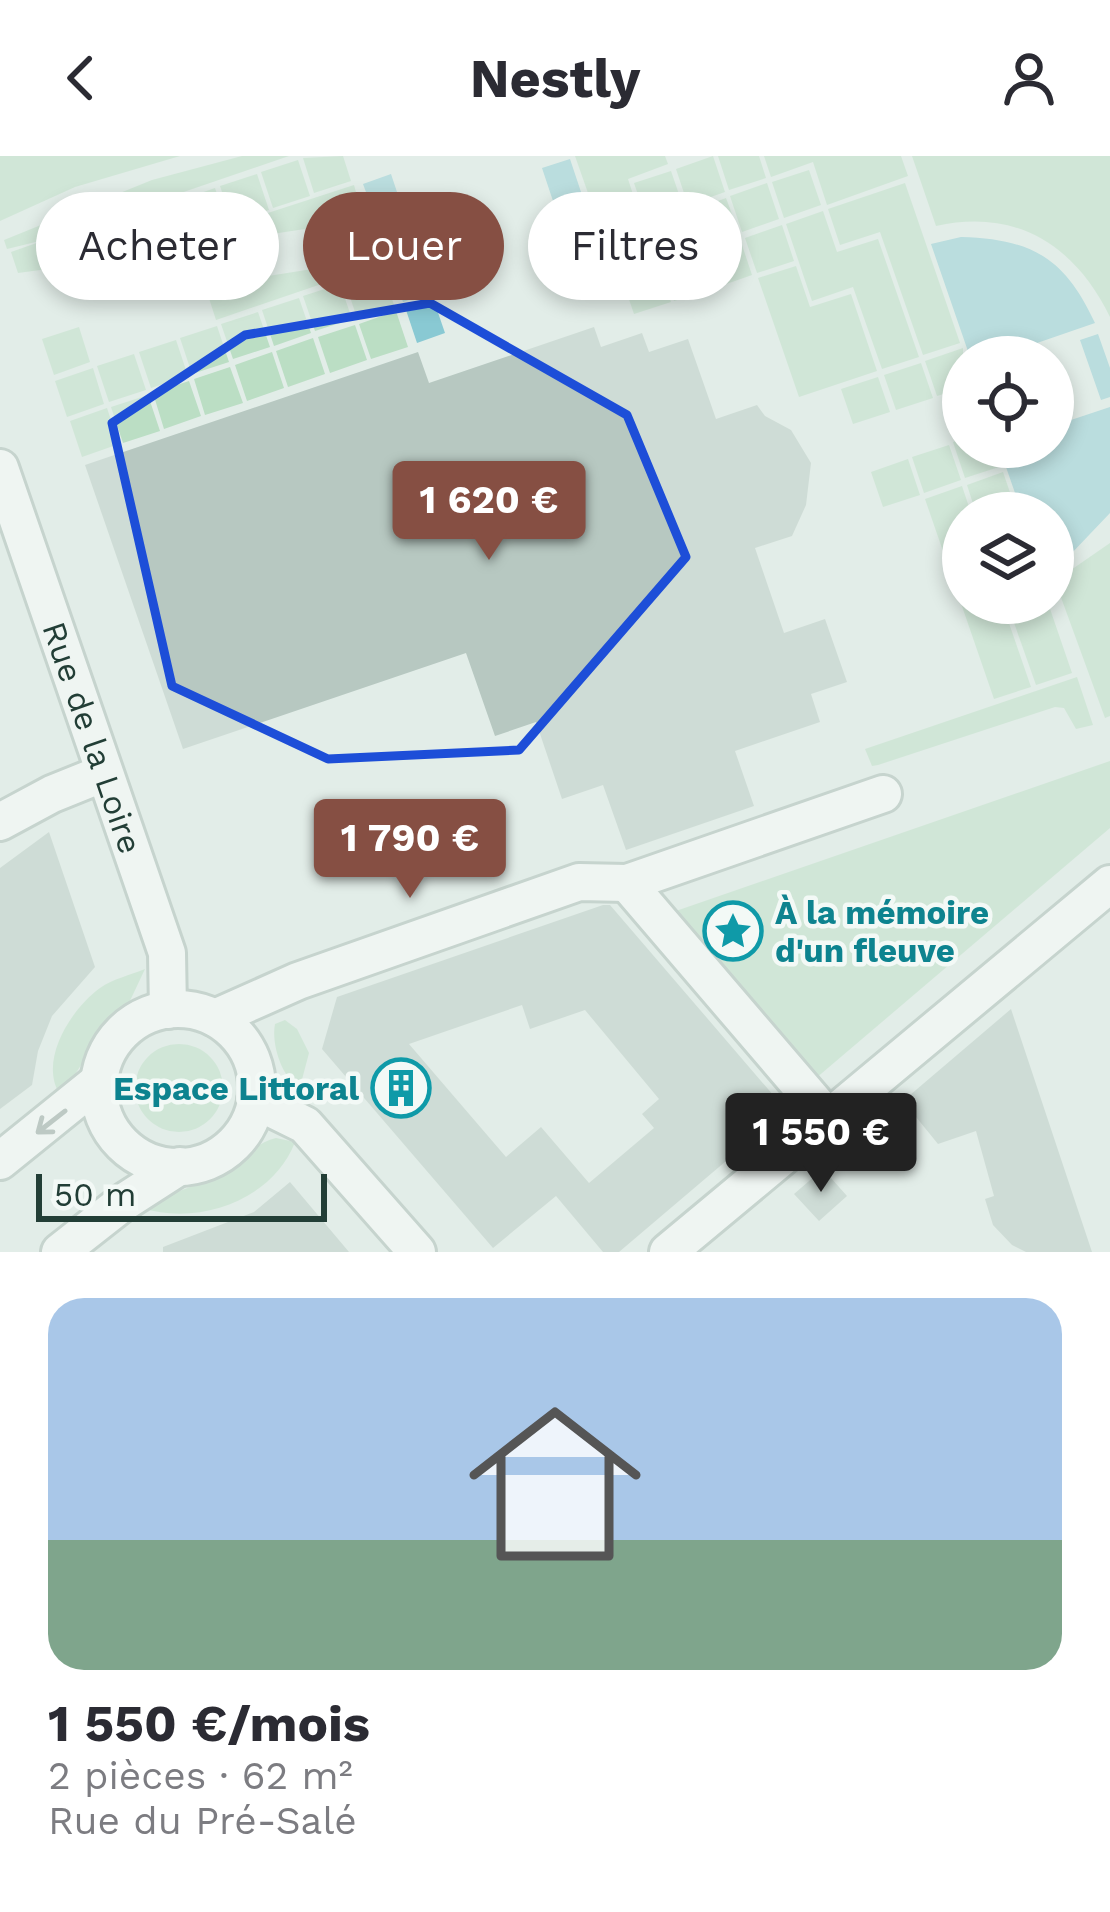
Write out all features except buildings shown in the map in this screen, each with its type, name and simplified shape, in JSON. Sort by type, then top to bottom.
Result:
[{"type":"street","name":"Rue de la Loire","points":[[0,468],[166,952],[168,1010]]},
{"type":"street","points":[[0,822],[104,773]]},
{"type":"street","points":[[215,1018],[298,981],[579,882],[627,883],[883,794]]},
{"type":"street","points":[[627,883],[828,1118]]},
{"type":"street","points":[[668,1252],[1040,947],[1110,884]]},
{"type":"street","points":[[168,1010],[215,1018],[237,1035],[250,1054],[256,1102],[248,1124],[232,1145],[204,1162],[180,1166],[146,1160],[119,1141],[104,1116],[99,1082],[105,1057],[120,1034],[140,1019],[168,1010]]},
{"type":"street","points":[[0,1161],[99,1082]]},
{"type":"street","points":[[256,1102],[305,1125],[417,1252]]},
{"type":"street","points":[[60,1252],[180,1166]]},
{"type":"highlighted area","points":[[430,303],[627,415],[686,557],[519,750],[328,759],[172,686],[112,423],[245,335]]},
{"type":"green space","points":[[0,156],[180,156],[64,192],[36,192],[36,205],[0,221]]},
{"type":"green space","points":[[242,156],[289,156],[184,192],[122,192]]},
{"type":"green space","points":[[343,156],[351,181],[314,192],[303,158]]},
{"type":"green space","points":[[575,156],[665,156],[668,164],[628,179],[632,192],[588,192]]},
{"type":"green space","points":[[713,156],[725,192],[684,192],[676,169]]},
{"type":"green space","points":[[718,156],[759,156],[766,178],[729,190]]},
{"type":"green space","points":[[764,156],[901,156],[908,176],[827,205],[813,162],[771,177]]},
{"type":"green space","points":[[912,156],[1110,156],[1110,317],[1079,270],[1040,238],[992,222],[936,226]]},
{"type":"green space","points":[[298,160],[309,192],[279,206],[279,192],[268,192],[261,172]]},
{"type":"green space","points":[[809,170],[821,205],[784,218],[772,182]]},
{"type":"green space","points":[[671,171],[678,192],[637,192],[634,183]]},
{"type":"green space","points":[[257,174],[263,192],[222,192],[220,186]]},
{"type":"green space","points":[[767,183],[779,219],[742,232],[741,192]]},
{"type":"green space","points":[[905,183],[958,336],[942,336],[942,349],[923,355],[880,232],[840,245],[828,209]]},
{"type":"green space","points":[[303,202],[303,229],[279,233],[279,209]]},
{"type":"green space","points":[[823,211],[837,252],[878,239],[919,357],[882,369],[853,287],[812,301],[786,224]]},
{"type":"green space","points":[[782,225],[794,261],[757,273],[745,238]]},
{"type":"green space","points":[[36,227],[36,242],[7,249],[4,240]]},
{"type":"green space","points":[[36,243],[36,271],[18,273],[11,252]]},
{"type":"green space","points":[[742,245],[752,275],[742,279]]},
{"type":"green space","points":[[796,266],[810,307],[851,294],[877,371],[799,397],[758,278]]},
{"type":"green space","points":[[303,270],[303,290],[279,298],[279,274]]},
{"type":"green space","points":[[299,298],[311,333],[274,346],[262,310]]},
{"type":"green space","points":[[210,300],[275,300],[216,320]]},
{"type":"green space","points":[[304,300],[345,300],[352,319],[315,331]]},
{"type":"green space","points":[[351,300],[392,300],[394,305],[357,318]]},
{"type":"green space","points":[[629,300],[670,300],[671,302],[634,314]]},
{"type":"green space","points":[[396,311],[408,347],[371,359],[359,324]]},
{"type":"green space","points":[[258,312],[270,347],[233,359],[221,324]]},
{"type":"green space","points":[[355,325],[367,360],[330,373],[318,337]]},
{"type":"green space","points":[[217,326],[229,362],[192,374],[180,338]]},
{"type":"green space","points":[[79,327],[90,362],[54,375],[42,339]]},
{"type":"green space","points":[[313,338],[325,374],[288,387],[276,351]]},
{"type":"green space","points":[[176,340],[188,376],[151,388],[139,352]]},
{"type":"green space","points":[[272,352],[284,388],[247,401],[235,365]]},
{"type":"green space","points":[[134,354],[146,390],[109,402],[97,366]]},
{"type":"green space","points":[[942,355],[942,394],[937,396],[925,361]]},
{"type":"green space","points":[[921,363],[933,398],[896,410],[884,375]]},
{"type":"green space","points":[[230,367],[243,403],[205,415],[194,379]]},
{"type":"green space","points":[[93,368],[104,404],[67,417],[55,381]]},
{"type":"green space","points":[[878,377],[890,412],[853,424],[841,389]]},
{"type":"green space","points":[[189,381],[201,416],[164,429],[153,393]]},
{"type":"green space","points":[[148,395],[160,431],[123,443],[111,407]]},
{"type":"green space","points":[[107,408],[119,444],[82,457],[70,421]]},
{"type":"green space","points":[[942,447],[942,468],[957,468],[961,480],[924,493],[912,457]]},
{"type":"green space","points":[[908,459],[920,495],[883,507],[871,472]]},
{"type":"green space","points":[[962,468],[996,468],[965,478]]},
{"type":"green space","points":[[1003,472],[1010,492],[969,492],[967,485]]},
{"type":"green space","points":[[942,493],[942,548],[925,499]]},
{"type":"green space","points":[[1110,543],[1110,716],[1105,718],[1071,624],[1074,568]]},
{"type":"green space","points":[[968,624],[1009,624],[1031,687],[994,699]]},
{"type":"green space","points":[[1014,624],[1055,624],[1072,673],[1036,685]]},
{"type":"green space","points":[[1077,677],[1093,725],[1076,729],[1064,708],[1055,707],[878,765],[872,766],[865,749]]},
{"type":"green space","points":[[1110,761],[1110,828],[815,1079],[673,912]]},
{"type":"green space","points":[[145,969],[128,1005],[105,1028],[61,1096],[53,1068],[69,1022],[100,988]]},
{"type":"green space","points":[[285,1020],[297,1029],[309,1053],[300,1087],[288,1077],[276,1051],[275,1024]]},
{"type":"green space","points":[[179,1044],[210,1057],[223,1088],[210,1119],[179,1132],[148,1119],[135,1088],[148,1057]]},
{"type":"green space","points":[[276,1138],[295,1142],[284,1162],[270,1179],[232,1204],[187,1213],[142,1208],[221,1174]]},
{"type":"water","points":[[570,159],[581,192],[550,192],[542,168]]},
{"type":"water","points":[[391,174],[397,192],[366,192],[363,184]]},
{"type":"water","points":[[961,237],[1027,248],[1071,282],[1095,323],[1057,336],[963,336],[931,244]]},
{"type":"water","points":[[434,300],[445,333],[417,343],[405,307]]},
{"type":"water","points":[[1098,334],[1110,368],[1110,397],[1101,400],[1080,340]]},
{"type":"water","points":[[1110,407],[1110,513],[1074,551],[1074,492],[1015,492],[1006,468],[1074,468],[1074,419]]},
{"type":"place","name":"À la mémoire d'un fleuve","points":[[733,931]]},
{"type":"place","name":"Espace Littoral","points":[[401,1088]]}]
